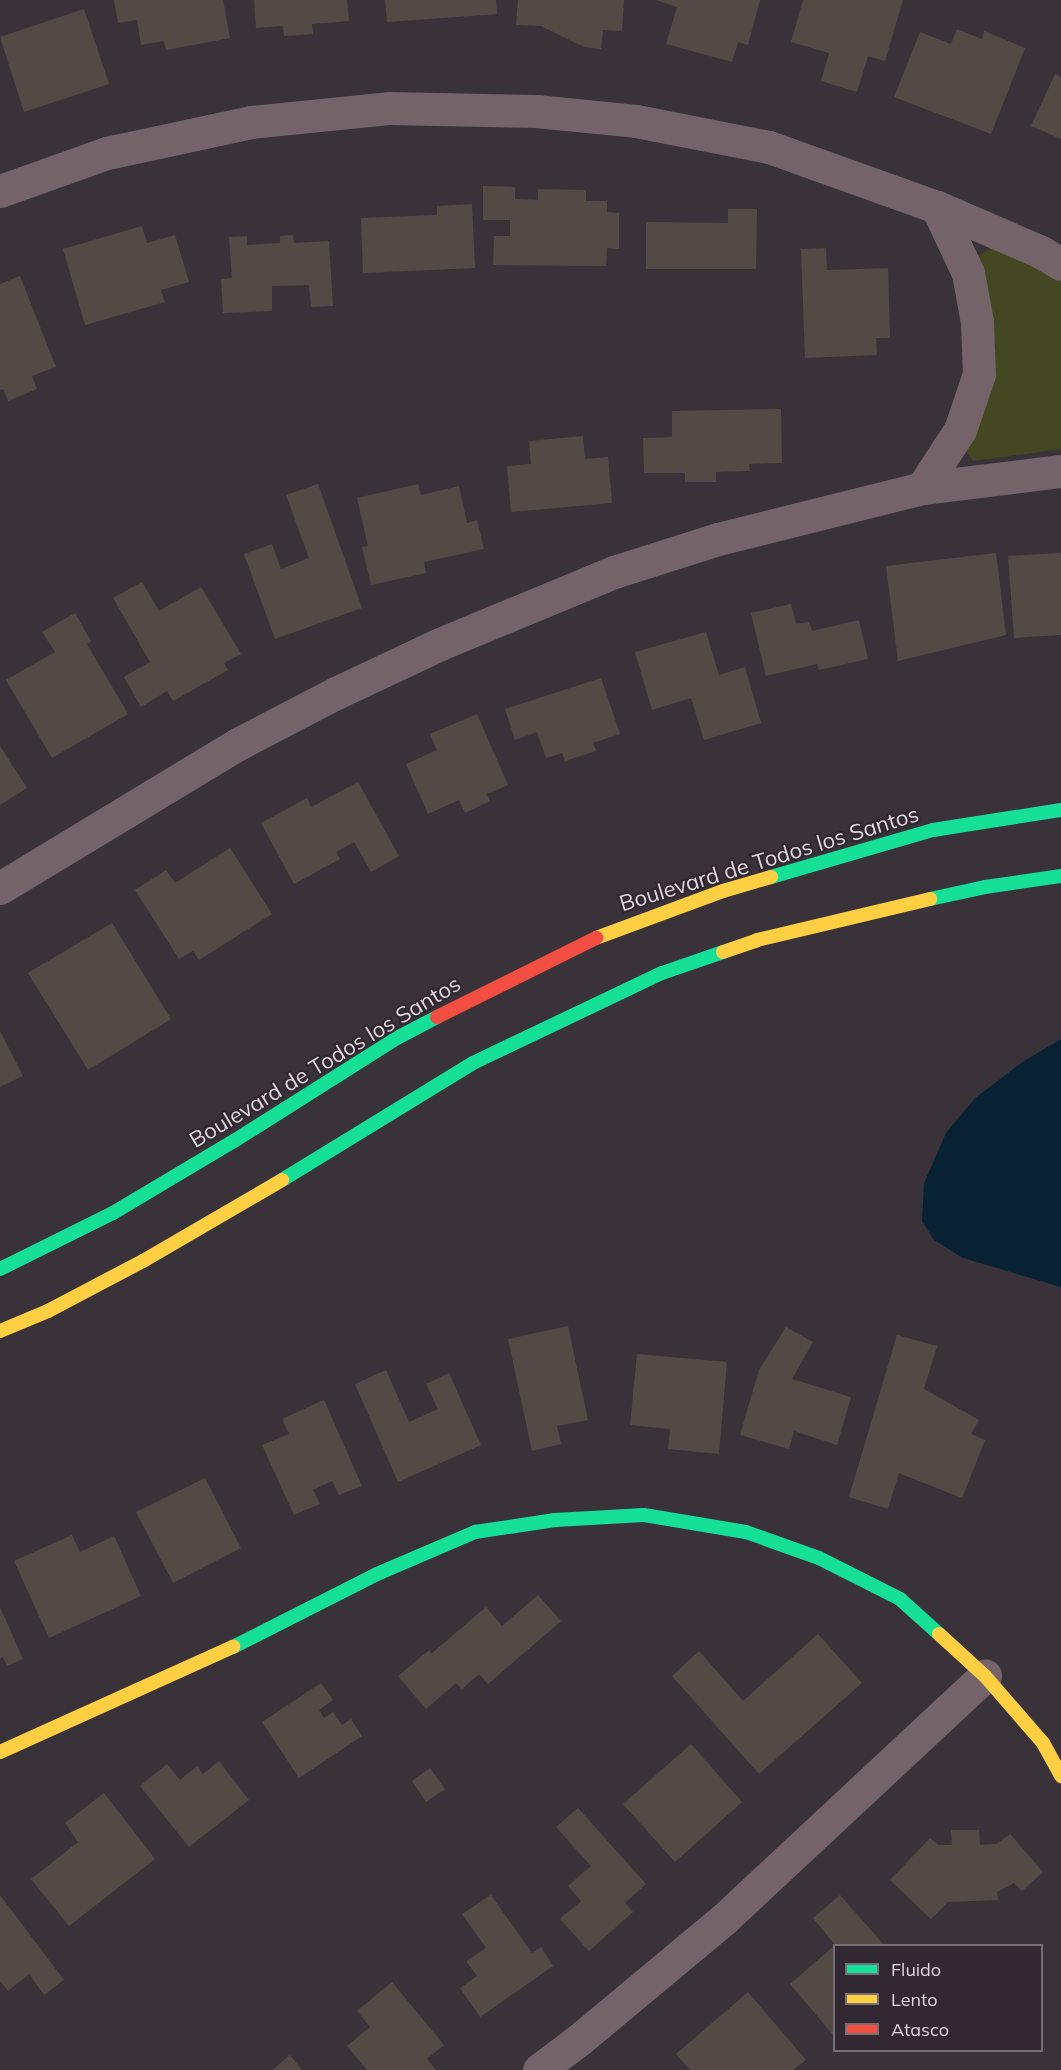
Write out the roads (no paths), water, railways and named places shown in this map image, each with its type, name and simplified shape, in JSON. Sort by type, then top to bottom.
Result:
[{"type":"street","points":[[0,191],[107,153],[251,122],[400,108],[537,111],[636,121],[769,147],[937,207],[1041,252],[1061,264]]},
{"type":"street","points":[[922,488],[960,430],[980,374],[977,322],[968,273],[937,207]]},
{"type":"street","points":[[0,888],[238,744],[336,693],[440,644],[614,572],[718,539],[922,488],[1061,471]]},
{"type":"street","name":"Boulevard de Todos los Santos","points":[[0,1269],[113,1213],[234,1141],[397,1038],[493,987],[611,931],[723,891],[933,830],[1061,810]]},
{"type":"street","points":[[0,1331],[48,1311],[143,1261],[251,1199],[473,1063],[662,973],[757,940],[871,912],[985,887],[1061,876]]},
{"type":"street","points":[[0,1752],[254,1638],[377,1574],[474,1532],[555,1520],[644,1515],[746,1532],[819,1558],[900,1599],[985,1676],[1043,1743],[1061,1776]]},
{"type":"street","points":[[539,2070],[580,2039],[724,1919],[985,1676]]},
{"type":"water","points":[[1061,1039],[1061,1287],[963,1258],[934,1240],[922,1221],[924,1183],[946,1133],[975,1098],[1024,1061]]}]
